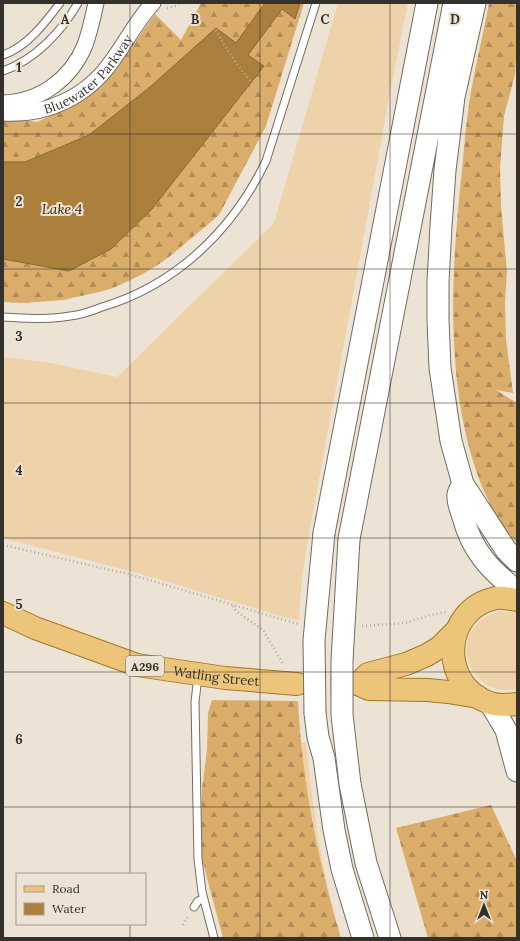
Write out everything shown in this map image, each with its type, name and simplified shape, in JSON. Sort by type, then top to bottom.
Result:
[{"type":"main road","points":[[363,938],[342,868],[328,791],[324,758],[318,737],[315,713],[314,648],[324,533],[427,3]]},
{"type":"main road","points":[[390,938],[366,863],[350,784],[342,715],[342,661],[349,539],[454,3]]},
{"type":"main road","points":[[475,3],[452,111],[442,205],[438,282],[438,320],[442,386],[451,442],[462,484],[506,550],[517,561]]},
{"type":"main road","points":[[462,484],[458,496],[470,538],[477,551],[485,561],[501,578],[517,591]]},
{"type":"main road","points":[[517,600],[497,598],[480,604],[465,616],[456,631],[440,647],[427,655],[406,664],[368,674],[358,684],[369,690],[428,690],[448,692],[505,705],[517,704]]},
{"type":"main road","name":"Watling Street","points":[[3,613],[35,628],[137,665],[248,681],[291,676]]},
{"type":"main road","points":[[456,631],[452,650],[455,668],[464,684],[484,700],[506,730],[517,772]]},
{"type":"street","name":"Bluewater Parkway","points":[[3,103],[14,103],[31,99],[49,89],[65,76],[77,61],[86,43],[96,3]]},
{"type":"street","name":"Bluewater Parkway","points":[[3,113],[43,110],[65,102],[78,94],[106,69],[153,3]]},
{"type":"lane","points":[[3,55],[12,51],[27,40],[46,21],[60,3]]},
{"type":"lane","points":[[3,72],[22,62],[44,46],[67,19],[78,3]]},
{"type":"lane","points":[[3,317],[62,317],[77,315],[115,303],[144,291],[174,273],[210,242],[243,201],[266,161],[316,3]]},
{"type":"lane","points":[[198,675],[195,699],[199,878],[203,899],[214,938]]},
{"type":"lane","points":[[194,907],[203,899]]},
{"type":"path","points":[[199,3],[208,15],[232,57],[262,93]]},
{"type":"path","points":[[3,545],[132,575],[299,625]]},
{"type":"path","points":[[232,605],[236,611],[263,630],[291,676]]},
{"type":"path","points":[[362,626],[405,623],[446,612],[448,608]]},
{"type":"shaded area","points":[[338,3],[408,3],[389,98],[312,518],[302,576],[299,621],[141,574],[3,538],[3,357],[46,362],[117,377],[274,223]]},
{"type":"shaded area","points":[[502,611],[517,613],[517,689],[503,690],[491,687],[480,680],[472,670],[468,659],[467,647],[470,634],[483,618]]},
{"type":"shaded area","points":[[300,743],[306,743],[323,865],[341,938],[329,898],[320,859],[307,791]]},
{"type":"green space","points":[[201,3],[265,3],[236,43],[150,87],[89,135],[25,162],[3,162],[3,116],[37,122],[86,98],[118,66],[155,14],[181,40]]},
{"type":"green space","points":[[300,3],[304,3],[266,126],[219,215],[156,266],[113,288],[63,300],[23,303],[3,302],[3,259],[69,271],[111,249],[152,209],[264,66],[248,55],[282,9],[295,19]]},
{"type":"green space","points":[[489,3],[517,3],[517,47],[515,75],[504,116],[500,168],[501,206],[507,272],[505,303],[506,339],[513,393],[496,390],[517,403],[517,543],[501,523],[481,484],[469,447],[461,409],[456,369],[453,288],[458,208],[469,104]]},
{"type":"green space","points":[[212,700],[298,701],[303,761],[312,821],[325,880],[341,938],[223,938],[202,858],[201,840],[202,789],[207,751],[208,713]]},
{"type":"green space","points":[[491,805],[517,861],[517,938],[428,938],[396,828]]},
{"type":"water","name":"Lake 4","points":[[265,3],[300,3],[295,19],[282,9],[248,55],[264,66],[152,209],[111,249],[69,271],[3,259],[3,162],[25,162],[89,135],[150,87],[216,28],[236,43]]},
{"type":"tunnel","points":[[297,684],[358,684]]}]
